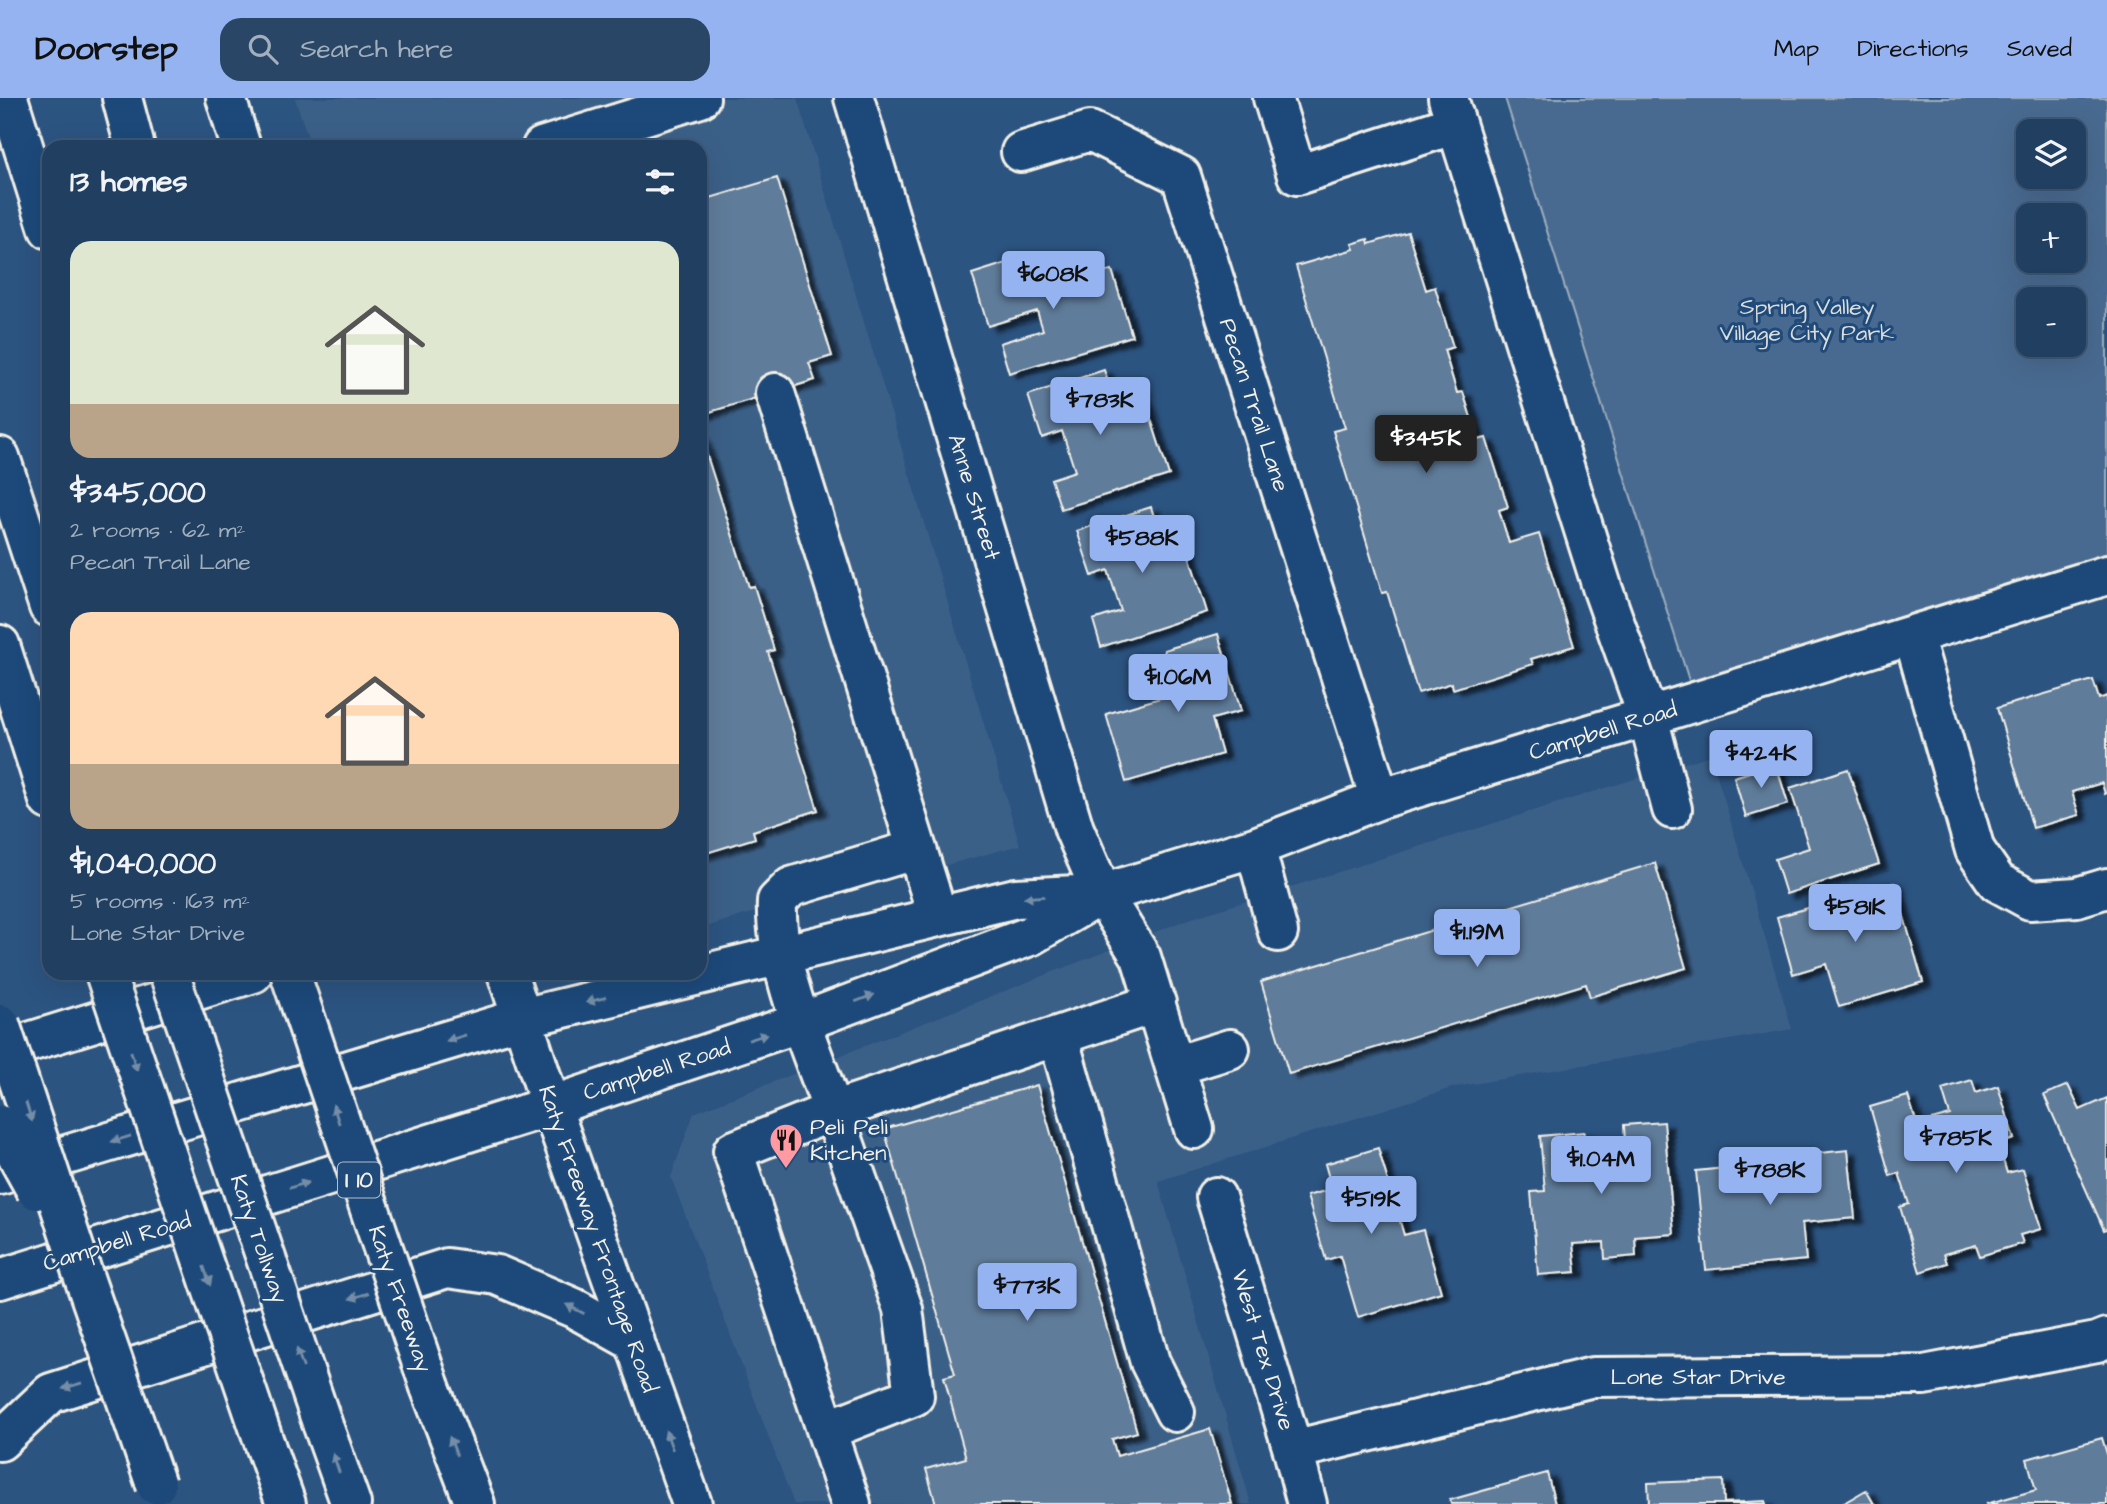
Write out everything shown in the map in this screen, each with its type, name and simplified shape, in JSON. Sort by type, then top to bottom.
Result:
[{"type":"main road","points":[[8,98],[42,207]]},
{"type":"main road","points":[[122,98],[133,140]]},
{"type":"main road","points":[[226,98],[239,140]]},
{"type":"main road","points":[[565,140],[700,98]]},
{"type":"main road","name":"Anne Street","points":[[854,98],[1074,829],[1102,894]]},
{"type":"main road","points":[[1273,98],[1297,175],[1452,111],[1600,580],[1648,717],[1672,809]]},
{"type":"main road","name":"Pecan Trail Lane","points":[[1021,152],[1090,131],[1181,176],[1380,799]]},
{"type":"main road","points":[[775,393],[938,917]]},
{"type":"main road","points":[[0,457],[42,586]]},
{"type":"main road","name":"Campbell Road","points":[[0,1279],[551,1106],[802,1022],[1030,936],[1102,894],[1255,847],[1380,799],[2107,575]]},
{"type":"main road","points":[[1913,635],[1975,850],[1997,882],[2030,900],[2077,898],[2107,888]]},
{"type":"main road","points":[[0,645],[42,778]]},
{"type":"main road","points":[[1255,847],[1279,932]]},
{"type":"main road","points":[[827,1430],[914,1396],[903,1309],[802,1022],[782,955],[776,922],[777,901],[791,887],[917,849]]},
{"type":"main road","points":[[1102,894],[1141,957],[1195,1129]]},
{"type":"main road","name":"Campbell Road","points":[[707,973],[1016,898],[1102,894]]},
{"type":"main road","points":[[107,980],[286,1504]]},
{"type":"main road","name":"Katy Tollway","points":[[171,980],[351,1504]]},
{"type":"main road","points":[[0,1051],[230,980]]},
{"type":"main road","name":"Katy Freeway","points":[[292,980],[430,1387],[475,1504]]},
{"type":"main road","name":"Katy Freeway Frontage Road","points":[[509,980],[551,1106],[692,1504]]},
{"type":"main road","name":"Campbell Road","points":[[0,1175],[522,1018],[679,980]]},
{"type":"main road","points":[[852,1504],[733,1151],[834,1111],[1156,1003]]},
{"type":"main road","points":[[0,1024],[159,1495]]},
{"type":"main road","points":[[1058,1035],[1150,1362],[1175,1412]]},
{"type":"main road","points":[[1175,1066],[1230,1049]]},
{"type":"main road","points":[[0,1125],[82,1272]]},
{"type":"main road","name":"West Tex Drive","points":[[1216,1197],[1307,1504]]},
{"type":"main road","points":[[0,1441],[51,1393],[447,1268],[497,1275],[573,1308],[635,1342]]},
{"type":"main road","name":"Lone Star Drive","points":[[1293,1450],[1592,1377],[1924,1375],[2107,1338]]},
{"type":"shaded area","points":[[295,98],[797,98],[1020,845],[707,927],[707,140],[309,140]]},
{"type":"shaded area","points":[[1711,755],[1792,1029],[1455,1087],[1158,1181],[1251,1504],[794,1504],[671,1177],[694,1113],[1186,920]]},
{"type":"green space","name":"Spring Valley Village City Park","points":[[1505,98],[2107,98],[2107,557],[1692,690]]},
{"type":"building","points":[[777,178],[832,356],[809,363],[815,380],[707,413],[707,199]]},
{"type":"building","points":[[1408,232],[1426,290],[1435,287],[1453,347],[1444,350],[1457,393],[1463,392],[1478,440],[1486,438],[1508,507],[1499,510],[1509,543],[1539,534],[1574,646],[1531,659],[1533,664],[1453,689],[1452,683],[1418,693],[1387,592],[1382,593],[1333,431],[1345,428],[1296,266],[1354,249],[1352,244],[1368,239],[1369,244]]},
{"type":"building","points":[[1016,260],[1023,282],[1085,263],[1090,277],[1112,270],[1132,336],[1009,373],[1000,343],[1043,330],[1037,311],[988,326],[972,274]]},
{"type":"building","points":[[1104,370],[1111,391],[1139,382],[1169,475],[1061,509],[1051,479],[1075,471],[1062,431],[1042,438],[1028,395]]},
{"type":"building","points":[[707,456],[749,587],[754,586],[774,650],[768,652],[818,810],[753,831],[755,838],[707,853]]},
{"type":"building","points":[[1151,507],[1160,537],[1181,530],[1207,612],[1101,647],[1093,620],[1121,611],[1108,570],[1092,576],[1077,531]]},
{"type":"building","points":[[1218,634],[1241,711],[1212,719],[1222,754],[1126,782],[1106,714],[1177,693],[1164,650]]},
{"type":"building","points":[[2093,680],[2099,699],[2107,696],[2107,793],[2105,794],[2102,783],[2072,792],[2079,815],[2033,828],[1997,708]]},
{"type":"building","points":[[1776,764],[1788,804],[1746,817],[1734,777]]},
{"type":"building","points":[[1848,769],[1879,864],[1786,894],[1775,859],[1809,848],[1790,788]]},
{"type":"building","points":[[1655,863],[1686,968],[1590,997],[1586,984],[1289,1074],[1261,982]]},
{"type":"building","points":[[1894,883],[1923,982],[1839,1007],[1826,964],[1793,974],[1777,917]]},
{"type":"building","points":[[1972,1080],[1976,1093],[1998,1086],[2014,1139],[1998,1144],[2007,1173],[2023,1169],[2041,1229],[2020,1235],[2023,1243],[1980,1256],[1976,1245],[1944,1254],[1947,1263],[1920,1272],[1900,1207],[1909,1204],[1899,1173],[1890,1176],[1870,1107],[1908,1096],[1917,1124],[1950,1115],[1942,1089]]},
{"type":"building","points":[[1037,1085],[1137,1432],[1112,1439],[1117,1456],[1210,1429],[1232,1504],[936,1504],[926,1469],[966,1458],[944,1377],[955,1374],[884,1129]]},
{"type":"building","points":[[2068,1085],[2080,1110],[2107,1098],[2107,1229],[2104,1230],[2044,1095]]},
{"type":"building","points":[[1664,1122],[1674,1234],[1635,1237],[1636,1256],[1605,1259],[1604,1242],[1573,1244],[1576,1272],[1538,1275],[1531,1192],[1545,1191],[1540,1136],[1584,1132],[1586,1147],[1625,1143],[1624,1125]]},
{"type":"building","points":[[1378,1148],[1404,1235],[1423,1230],[1441,1292],[1358,1317],[1340,1256],[1326,1260],[1307,1196],[1332,1189],[1325,1164]]},
{"type":"building","points":[[1848,1150],[1855,1218],[1802,1223],[1806,1260],[1706,1270],[1696,1171],[1725,1168],[1724,1163]]},
{"type":"building","points":[[2102,1438],[2107,1454],[2107,1504],[1986,1504],[2036,1490],[2027,1459]]},
{"type":"building","points":[[1547,1473],[1555,1504],[1451,1504],[1450,1500]]},
{"type":"building","points":[[1723,1480],[1724,1503],[1765,1501],[1766,1504],[1629,1504],[1649,1503],[1648,1483]]},
{"type":"building","points":[[1866,1490],[1874,1504],[1842,1504]]},
{"type":"place","name":"Peli Peli Kitchen","points":[[786,1170]]}]
